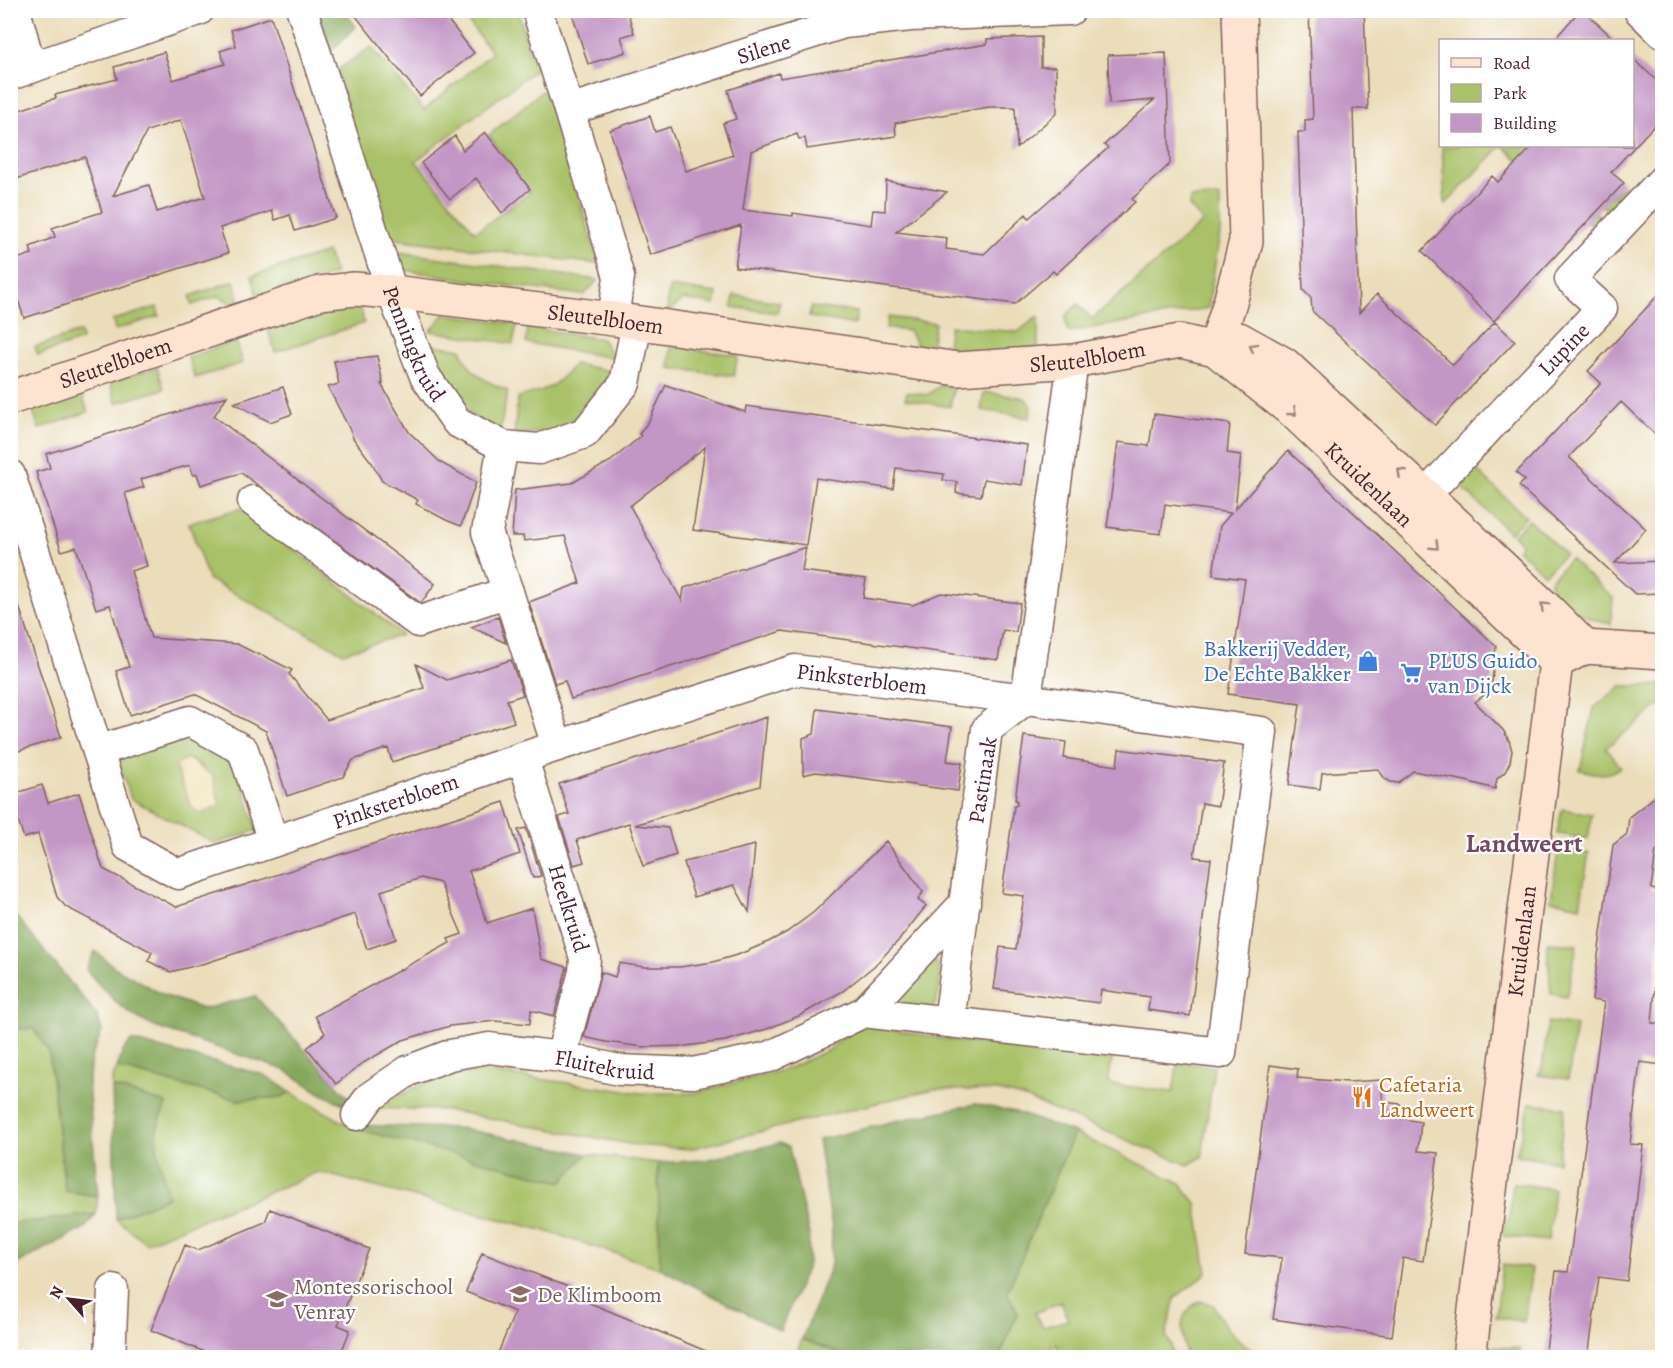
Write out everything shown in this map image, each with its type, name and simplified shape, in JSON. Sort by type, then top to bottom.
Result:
[{"type":"street","points":[[15,10],[21,72],[199,10]]},
{"type":"street","name":"Penningkruid","points":[[302,10],[392,292],[424,376],[457,422],[504,446],[539,449],[585,433],[625,383],[625,321],[619,277],[537,10]]},
{"type":"street","name":"Silene","points":[[569,110],[842,16],[1070,10]]},
{"type":"street","points":[[1215,349],[1232,299],[1246,241],[1239,10]]},
{"type":"street","points":[[1639,10],[1662,33]]},
{"type":"street","name":"Lupine","points":[[1415,506],[1602,308],[1570,279],[1662,181]]},
{"type":"street","name":"Sleutelbloem","points":[[10,398],[320,293],[354,288],[625,321],[958,369],[1073,361],[1180,341],[1215,349]]},
{"type":"street","name":"Kruidenlaan","points":[[1215,349],[1547,609],[1585,647]]},
{"type":"street","points":[[864,1012],[1221,1058],[1262,732],[1026,699],[1073,361]]},
{"type":"street","points":[[504,446],[487,532],[508,591],[556,746]]},
{"type":"street","name":"Pinksterbloem","points":[[10,475],[128,846],[178,874],[556,746],[795,670],[1026,699]]},
{"type":"street","points":[[253,501],[418,622],[508,591]]},
{"type":"street","name":"Kruidenlaan","points":[[1415,506],[1556,662],[1469,1358]]},
{"type":"street","points":[[1556,662],[1585,647],[1662,652]]},
{"type":"street","name":"Pastinaak","points":[[950,1022],[987,729],[1026,699]]},
{"type":"street","points":[[98,751],[190,721],[243,750],[273,841]]},
{"type":"street","name":"Heelkruid","points":[[523,759],[585,958],[584,972],[561,1057]]},
{"type":"street","name":"Fluitekruid","points":[[357,1115],[370,1097],[408,1071],[450,1055],[489,1048],[561,1057],[619,1070],[693,1073],[769,1057],[864,1012],[965,903]]},
{"type":"street","points":[[110,1358],[113,1290]]},
{"type":"green space","points":[[317,11],[345,11],[356,27],[330,52]]},
{"type":"green space","points":[[460,11],[518,11],[535,70],[416,161],[475,232],[530,193],[489,135],[542,91],[556,97],[568,131],[561,137],[599,264],[388,238],[336,71],[371,47],[424,110],[492,53]]},
{"type":"green space","points":[[1442,147],[1500,147],[1445,205]]},
{"type":"green space","points":[[1504,147],[1532,147],[1568,180],[1580,169],[1611,197],[1624,186],[1631,192],[1611,214],[1597,201],[1590,207],[1604,221],[1598,224],[1587,222]]},
{"type":"green space","points":[[1220,197],[1220,233],[1208,308],[1068,332],[1065,317],[1078,304],[1092,319],[1203,222],[1189,206],[1191,198]]},
{"type":"green space","points":[[391,251],[598,280],[584,295],[486,283],[405,270]]},
{"type":"green space","points":[[327,252],[335,274],[258,297],[252,276]]},
{"type":"green space","points":[[234,281],[240,302],[233,305],[219,296],[192,305],[190,296]]},
{"type":"green space","points":[[669,287],[717,293],[715,305],[684,299],[667,311]]},
{"type":"green space","points":[[734,295],[780,302],[777,313],[732,307]]},
{"type":"green space","points":[[360,305],[364,323],[275,352],[268,330],[335,309]]},
{"type":"green space","points":[[157,307],[159,316],[115,330],[113,320]]},
{"type":"green space","points":[[811,307],[857,312],[855,325],[809,317]]},
{"type":"green space","points":[[445,314],[517,324],[513,344],[430,331]]},
{"type":"green space","points":[[1038,316],[1038,347],[996,354],[946,351],[950,326],[1018,332]]},
{"type":"green space","points":[[888,317],[935,323],[931,348],[918,347],[909,331],[886,328]]},
{"type":"green space","points":[[528,327],[602,339],[614,358],[526,343]]},
{"type":"green space","points":[[80,332],[82,340],[38,355],[35,347]]},
{"type":"green space","points":[[236,341],[243,363],[195,378],[188,357]]},
{"type":"green space","points":[[427,344],[461,349],[473,371],[492,384],[508,391],[500,430],[490,429],[451,399]]},
{"type":"green space","points":[[671,347],[738,355],[734,376],[669,368]]},
{"type":"green space","points":[[574,364],[615,372],[581,416],[558,430],[514,435],[518,397],[550,387]]},
{"type":"green space","points":[[157,367],[164,389],[116,403],[110,382]]},
{"type":"green space","points":[[941,385],[954,387],[950,407],[905,399],[907,392],[927,395]]},
{"type":"green space","points":[[81,392],[88,412],[39,429],[32,408]]},
{"type":"green space","points":[[984,392],[1025,398],[1031,406],[1030,418],[981,410]]},
{"type":"green space","points":[[1471,465],[1526,517],[1510,533],[1455,481]]},
{"type":"green space","points":[[242,508],[402,635],[343,653],[208,579],[189,523]]},
{"type":"green space","points":[[1529,520],[1565,554],[1544,574],[1517,549],[1522,544],[1513,535]]},
{"type":"green space","points":[[1570,559],[1613,598],[1611,624],[1579,613],[1551,592],[1550,580]]},
{"type":"green space","points":[[1662,685],[1662,703],[1606,748],[1621,767],[1606,774],[1580,770],[1594,708],[1621,686]]},
{"type":"green space","points":[[190,734],[235,758],[257,830],[216,844],[131,799],[117,759]],"holes":[[[187,758],[198,763],[207,774],[179,773],[176,766]]]},
{"type":"green space","points":[[1562,809],[1592,814],[1588,839],[1557,834]]},
{"type":"green space","points":[[1558,851],[1589,853],[1580,906],[1551,900]]},
{"type":"green space","points":[[10,909],[97,1015],[102,1031],[91,1058],[88,1084],[98,1196],[65,1191],[49,1052],[33,1028],[11,1030]]},
{"type":"green space","points":[[1547,943],[1577,945],[1567,997],[1551,994]]},
{"type":"green space","points":[[95,951],[114,967],[163,995],[203,1009],[255,996],[351,1100],[343,1104],[320,1093],[285,1070],[144,1022],[117,1003],[86,970]]},
{"type":"green space","points":[[935,960],[938,966],[940,987],[937,1000],[930,1012],[897,1007],[893,998]]},
{"type":"green space","points":[[1548,1022],[1576,1026],[1568,1079],[1538,1075],[1542,1067]]},
{"type":"green space","points":[[859,1024],[971,1043],[986,1036],[1113,1053],[1108,1084],[1173,1092],[1178,1061],[1214,1067],[1202,1157],[1188,1165],[1022,1097],[998,1091],[934,1089],[690,1149],[635,1145],[445,1110],[370,1108],[435,1079],[481,1071],[641,1093],[695,1093],[787,1069],[830,1049]]},
{"type":"green space","points":[[33,1028],[49,1052],[65,1190],[98,1196],[96,1214],[11,1224],[11,1030]]},
{"type":"green space","points":[[131,1041],[265,1075],[290,1092],[282,1097],[238,1100],[117,1068],[123,1051]]},
{"type":"green space","points":[[117,1068],[238,1100],[282,1097],[290,1092],[348,1125],[561,1182],[587,1154],[658,1163],[660,1268],[542,1230],[318,1172],[146,1243],[116,1219],[168,1197],[157,1150],[157,1129],[166,1104],[112,1087],[112,1078]]},
{"type":"green space","points":[[112,1087],[166,1103],[157,1129],[157,1150],[168,1197],[116,1219]]},
{"type":"green space","points":[[1530,1103],[1565,1108],[1558,1162],[1516,1156]]},
{"type":"green space","points":[[975,1104],[1015,1112],[1074,1133],[1007,1293],[1018,1312],[999,1357],[849,1357],[802,1339],[831,1265],[832,1228],[818,1140]]},
{"type":"green space","points":[[348,1125],[460,1128],[587,1154],[562,1182]]},
{"type":"green space","points":[[1074,1133],[1179,1182],[1196,1203],[1207,1273],[1175,1298],[1166,1335],[1171,1346],[1172,1357],[1060,1357],[1057,1344],[1052,1346],[1046,1357],[999,1358],[1018,1312],[1007,1293]],"holes":[[[1061,1302],[1068,1320],[1043,1327],[1034,1313]]]},
{"type":"green space","points":[[780,1143],[789,1148],[809,1234],[808,1264],[780,1331],[660,1268],[658,1163],[705,1160]]},
{"type":"green space","points":[[1513,1183],[1554,1189],[1548,1241],[1503,1236],[1505,1221],[1509,1219]]},
{"type":"green space","points":[[96,1214],[85,1228],[11,1267],[11,1224]]},
{"type":"green space","points":[[1502,1265],[1532,1268],[1524,1322],[1496,1317]]},
{"type":"green space","points":[[1200,1301],[1214,1305],[1228,1329],[1265,1357],[1186,1357],[1182,1333],[1183,1319],[1186,1312]]},
{"type":"green space","points":[[802,1339],[849,1357],[795,1358]]},
{"type":"green space","points":[[1491,1346],[1520,1349],[1519,1357],[1489,1357]]},
{"type":"sand","points":[[187,758],[213,775],[220,806],[199,814],[191,806],[175,766]]},
{"type":"building","points":[[351,10],[440,10],[474,53],[420,96]]},
{"type":"building","points":[[571,10],[627,10],[634,33],[621,37],[626,52],[588,64]]},
{"type":"building","points":[[1309,10],[1364,10],[1368,109],[1353,109],[1359,313],[1377,294],[1453,365],[1495,322],[1515,341],[1435,425],[1312,311],[1311,298],[1303,290],[1298,132],[1305,132],[1305,120],[1313,119]]},
{"type":"building","points":[[1580,10],[1583,10],[1614,39],[1555,39]]},
{"type":"building","points":[[271,17],[336,218],[295,231],[290,215],[275,220],[272,211],[220,228],[228,253],[24,318],[10,275],[10,261],[32,254],[30,247],[55,237],[52,228],[102,212],[85,157],[10,181],[10,113],[56,98],[55,95],[117,79],[114,67],[164,52],[173,80],[225,64],[220,51],[236,46],[231,30]],"holes":[[[181,120],[205,197],[157,212],[149,185],[113,196],[147,131]]]},
{"type":"building","points":[[1041,37],[1041,67],[1056,67],[1057,113],[1017,148],[1015,107],[989,107],[895,123],[896,136],[807,149],[805,138],[799,139],[797,134],[751,151],[743,210],[793,216],[793,213],[871,225],[873,210],[885,211],[886,181],[947,192],[896,232],[947,238],[946,249],[984,254],[1026,214],[1029,218],[1108,148],[1104,145],[1154,100],[1109,104],[1108,55],[1166,53],[1170,164],[1132,199],[1135,202],[1056,274],[1053,271],[1015,304],[735,267],[741,225],[650,255],[610,130],[650,116],[655,132],[670,127],[686,171],[733,155],[723,123],[736,119],[728,90],[779,73],[780,78],[987,44],[987,39]]},
{"type":"building","points":[[1634,60],[1662,85],[1662,117],[1611,172],[1624,183],[1494,321],[1422,251],[1492,176],[1498,182],[1532,147],[1634,147]]},
{"type":"building","points":[[485,132],[530,189],[502,213],[476,178],[450,199],[421,163],[455,136],[463,150]]},
{"type":"building","points":[[1662,291],[1662,441],[1621,402],[1569,457],[1646,529],[1615,563],[1662,561],[1662,593],[1635,594],[1519,486],[1525,480],[1516,473],[1601,383],[1588,371]]},
{"type":"building","points":[[377,356],[383,384],[381,384],[409,432],[441,463],[476,482],[461,526],[416,504],[418,500],[382,481],[353,438],[328,387],[339,384],[334,361]]},
{"type":"building","points":[[666,385],[745,412],[746,406],[1027,445],[1022,485],[984,479],[981,496],[956,493],[957,482],[943,480],[944,474],[896,468],[893,489],[816,478],[806,545],[693,530],[705,447],[630,506],[682,601],[684,588],[806,547],[802,571],[866,579],[863,598],[913,605],[941,593],[1020,603],[1016,632],[1003,630],[998,660],[782,631],[571,699],[565,681],[555,684],[529,602],[580,583],[565,536],[524,541],[523,536],[512,536],[515,490],[572,483],[611,461],[641,436],[639,434],[649,421]]},
{"type":"building","points":[[283,387],[292,414],[270,422],[234,403]]},
{"type":"building","points":[[227,396],[214,416],[435,584],[421,603],[241,473],[201,485],[197,474],[193,475],[190,465],[141,479],[144,487],[125,493],[147,566],[131,571],[151,638],[237,644],[260,654],[292,670],[289,674],[327,720],[424,688],[416,664],[447,680],[511,660],[523,695],[507,700],[514,722],[392,762],[388,748],[353,760],[343,777],[287,796],[266,731],[195,694],[130,715],[116,671],[129,667],[110,605],[96,609],[76,547],[61,550],[36,472],[50,468],[46,454]]},
{"type":"building","points":[[1154,414],[1230,424],[1227,453],[1241,455],[1235,509],[1288,451],[1496,646],[1491,690],[1475,702],[1503,730],[1512,751],[1510,762],[1505,772],[1497,779],[1495,789],[1413,771],[1398,783],[1391,782],[1385,779],[1378,769],[1322,773],[1320,789],[1289,785],[1300,704],[1228,694],[1245,579],[1213,575],[1220,526],[1231,513],[1165,504],[1161,534],[1107,527],[1118,442],[1149,446]]},
{"type":"building","points":[[16,597],[61,737],[10,754],[10,598]]},
{"type":"building","points":[[498,617],[506,643],[471,627]]},
{"type":"building","points":[[817,709],[952,727],[947,761],[962,763],[958,791],[816,772],[803,775],[803,738],[814,734]]},
{"type":"building","points":[[767,717],[760,786],[635,825],[668,828],[676,855],[643,866],[629,823],[577,840],[584,862],[574,865],[559,817],[569,814],[559,784]]},
{"type":"building","points":[[1024,736],[1066,742],[1064,758],[1117,766],[1119,749],[1224,763],[1218,806],[1202,803],[1194,857],[1211,859],[1190,1016],[1148,1010],[1150,997],[1101,990],[1099,1003],[994,989],[1000,947],[1016,949],[1024,896],[1002,893],[1014,806],[1017,805],[1017,800],[1015,800]]},
{"type":"building","points":[[42,785],[48,803],[79,793],[103,869],[176,907],[504,802],[520,854],[469,871],[487,923],[532,908],[541,959],[567,967],[554,1016],[531,1010],[530,1024],[495,1021],[450,1026],[403,1040],[363,1063],[336,1084],[307,1048],[325,1033],[315,1016],[450,943],[448,939],[462,934],[440,883],[421,878],[381,891],[396,939],[367,949],[355,914],[206,963],[170,972],[148,961],[152,952],[66,907],[57,897],[38,834],[24,838],[10,798],[10,795]]},
{"type":"building","points":[[1662,791],[1662,846],[1656,851],[1651,889],[1662,891],[1662,932],[1660,932],[1652,1023],[1662,1024],[1662,1065],[1640,1062],[1630,1144],[1643,1145],[1627,1281],[1599,1277],[1588,1358],[1545,1358],[1556,1271],[1568,1272],[1604,1002],[1592,1000],[1613,845],[1627,834],[1629,817]]},
{"type":"building","points":[[526,828],[541,876],[533,878],[518,830]]},
{"type":"building","points":[[886,841],[923,892],[918,900],[926,906],[900,939],[874,966],[843,991],[801,1015],[767,1029],[725,1041],[686,1046],[644,1047],[584,1037],[601,972],[615,977],[619,963],[644,967],[680,967],[713,962],[768,942],[787,932],[814,912]]},
{"type":"building","points":[[755,845],[749,912],[734,885],[694,897],[684,862]]},
{"type":"building","points":[[1270,1065],[1298,1069],[1297,1078],[1348,1082],[1381,1080],[1383,1102],[1400,1104],[1398,1118],[1421,1122],[1418,1151],[1438,1153],[1423,1261],[1403,1258],[1392,1336],[1273,1319],[1282,1258],[1245,1254]]},
{"type":"building","points":[[270,1209],[369,1249],[338,1325],[350,1330],[339,1358],[219,1358],[151,1330],[185,1245],[198,1250],[265,1222]]},
{"type":"building","points":[[482,1253],[576,1290],[573,1296],[723,1358],[496,1358],[515,1312],[466,1292]]},
{"type":"place","name":"Bakkerij Vedder, De Echte Bakker","points":[[1368,661]]},
{"type":"place","name":"PLUS Guido van Dijck","points":[[1411,673]]},
{"type":"place","name":"Cafetaria Landweert","points":[[1362,1097]]},
{"type":"place","name":"De Klimboom","points":[[520,1294]]},
{"type":"place","name":"Montessorischool Venray","points":[[277,1299]]},
{"type":"district","name":"Landweert","points":[[1524,843]]}]
